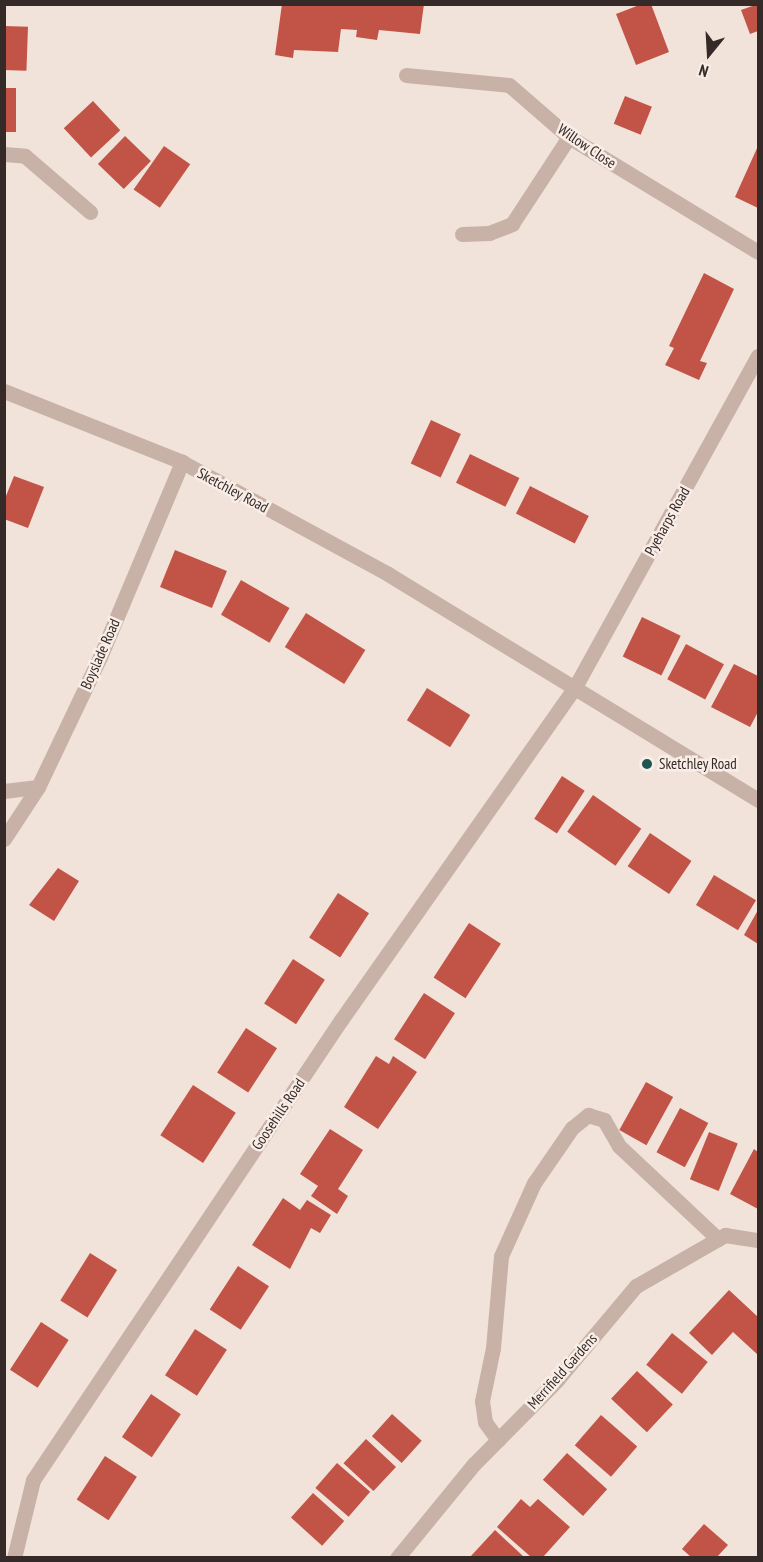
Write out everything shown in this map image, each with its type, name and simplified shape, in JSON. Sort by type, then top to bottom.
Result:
[{"type":"street","name":"Willow Close","points":[[406,75],[509,85],[569,137],[759,252]]},
{"type":"street","points":[[462,234],[489,233],[512,224],[569,137]]},
{"type":"street","points":[[4,154],[25,156],[90,212]]},
{"type":"street","name":"Pyeharps Road","points":[[575,687],[759,356]]},
{"type":"street","name":"Sketchley Road","points":[[4,391],[182,462],[388,574],[759,800]]},
{"type":"street","name":"Boyslade Road","points":[[4,840],[38,787],[100,657],[182,462]]},
{"type":"street","name":"Goosehills Road","points":[[14,1557],[33,1480],[341,1020],[575,687]]},
{"type":"street","points":[[4,791],[38,787]]},
{"type":"street","points":[[498,1440],[485,1422],[482,1401],[493,1348],[501,1256],[534,1183],[572,1128],[588,1116],[604,1120],[619,1146],[718,1239]]},
{"type":"street","name":"Merrifield Gardens","points":[[397,1557],[498,1440],[556,1380],[636,1286],[725,1235],[759,1240]]},
{"type":"building","points":[[282,4],[424,4],[420,34],[379,30],[377,40],[356,37],[357,30],[341,29],[338,52],[294,50],[293,58],[275,55]]},
{"type":"building","points":[[642,4],[651,4],[669,52],[636,65],[616,14]]},
{"type":"building","points":[[758,4],[758,31],[750,34],[741,10]]},
{"type":"building","points":[[4,26],[28,27],[26,71],[4,70]]},
{"type":"building","points":[[4,88],[16,88],[16,132],[4,132]]},
{"type":"building","points":[[625,96],[652,107],[641,135],[614,124]]},
{"type":"building","points":[[93,101],[120,130],[91,158],[64,128]]},
{"type":"building","points":[[125,136],[151,161],[124,189],[98,164]]},
{"type":"building","points":[[164,146],[190,164],[160,208],[134,189]]},
{"type":"building","points":[[758,146],[758,208],[735,197]]},
{"type":"building","points":[[704,273],[734,289],[700,361],[707,363],[699,380],[665,365],[674,348],[669,346]]},
{"type":"building","points":[[431,420],[461,434],[441,477],[411,464]]},
{"type":"building","points":[[470,454],[519,478],[505,507],[456,483]]},
{"type":"building","points":[[14,476],[44,487],[28,528],[4,519],[4,501]]},
{"type":"building","points":[[530,486],[589,516],[575,544],[516,514]]},
{"type":"building","points":[[175,550],[227,571],[212,608],[160,587]]},
{"type":"building","points":[[241,580],[289,608],[269,643],[221,615]]},
{"type":"building","points":[[306,613],[365,650],[344,684],[285,647]]},
{"type":"building","points":[[642,617],[681,636],[661,675],[623,657]]},
{"type":"building","points":[[686,644],[724,664],[705,700],[667,679]]},
{"type":"building","points":[[734,664],[758,676],[758,712],[750,727],[711,707]]},
{"type":"building","points":[[427,688],[470,715],[450,747],[407,720]]},
{"type":"building","points":[[562,776],[585,791],[557,833],[534,819]]},
{"type":"building","points":[[593,795],[641,829],[616,866],[567,832]]},
{"type":"building","points":[[650,833],[691,861],[669,894],[628,866]]},
{"type":"building","points":[[58,868],[79,881],[54,921],[29,905]]},
{"type":"building","points":[[714,875],[756,900],[738,930],[696,905]]},
{"type":"building","points":[[338,893],[369,913],[340,958],[309,937]]},
{"type":"building","points":[[758,910],[758,944],[744,935]]},
{"type":"building","points":[[469,923],[501,944],[465,998],[434,978]]},
{"type":"building","points":[[293,959],[325,980],[296,1024],[264,1003]]},
{"type":"building","points":[[424,993],[455,1013],[425,1059],[394,1039]]},
{"type":"building","points":[[246,1028],[277,1048],[248,1093],[217,1072]]},
{"type":"building","points":[[376,1056],[389,1064],[393,1056],[417,1072],[378,1129],[344,1107]]},
{"type":"building","points":[[646,1082],[673,1097],[646,1145],[619,1130]]},
{"type":"building","points":[[193,1085],[236,1113],[203,1163],[160,1135]]},
{"type":"building","points":[[680,1108],[708,1123],[685,1167],[657,1152]]},
{"type":"building","points":[[330,1129],[363,1150],[338,1189],[348,1196],[337,1214],[311,1196],[318,1186],[300,1174]]},
{"type":"building","points":[[709,1132],[738,1144],[719,1191],[690,1179]]},
{"type":"building","points":[[754,1149],[758,1152],[758,1209],[730,1194]]},
{"type":"building","points":[[283,1198],[300,1210],[307,1200],[331,1215],[320,1233],[311,1228],[290,1269],[252,1245]]},
{"type":"building","points":[[90,1253],[117,1270],[87,1317],[60,1300]]},
{"type":"building","points":[[238,1266],[269,1286],[241,1330],[210,1310]]},
{"type":"building","points":[[729,1290],[758,1317],[758,1355],[733,1332],[712,1355],[689,1333]]},
{"type":"building","points":[[41,1322],[69,1340],[38,1388],[10,1370]]},
{"type":"building","points":[[195,1329],[227,1350],[197,1396],[165,1375]]},
{"type":"building","points":[[672,1333],[708,1362],[682,1394],[646,1365]]},
{"type":"building","points":[[637,1371],[673,1404],[647,1432],[611,1399]]},
{"type":"building","points":[[151,1394],[181,1414],[152,1457],[122,1437]]},
{"type":"building","points":[[392,1414],[422,1441],[402,1463],[372,1436]]},
{"type":"building","points":[[601,1415],[637,1446],[611,1477],[575,1445]]},
{"type":"building","points":[[366,1439],[396,1467],[373,1491],[343,1463]]},
{"type":"building","points":[[567,1453],[607,1489],[583,1516],[543,1480]]},
{"type":"building","points":[[105,1456],[137,1477],[109,1520],[77,1500]]},
{"type":"building","points":[[337,1463],[370,1492],[349,1517],[315,1488]]},
{"type":"building","points":[[313,1493],[344,1521],[322,1546],[291,1518]]},
{"type":"building","points":[[521,1499],[530,1507],[538,1499],[570,1527],[543,1557],[531,1557],[497,1527]]},
{"type":"building","points":[[704,1524],[728,1545],[717,1557],[691,1557],[682,1549]]},
{"type":"building","points":[[495,1530],[524,1557],[470,1557]]},
{"type":"place","name":"Sketchley Road","points":[[647,764]]}]
